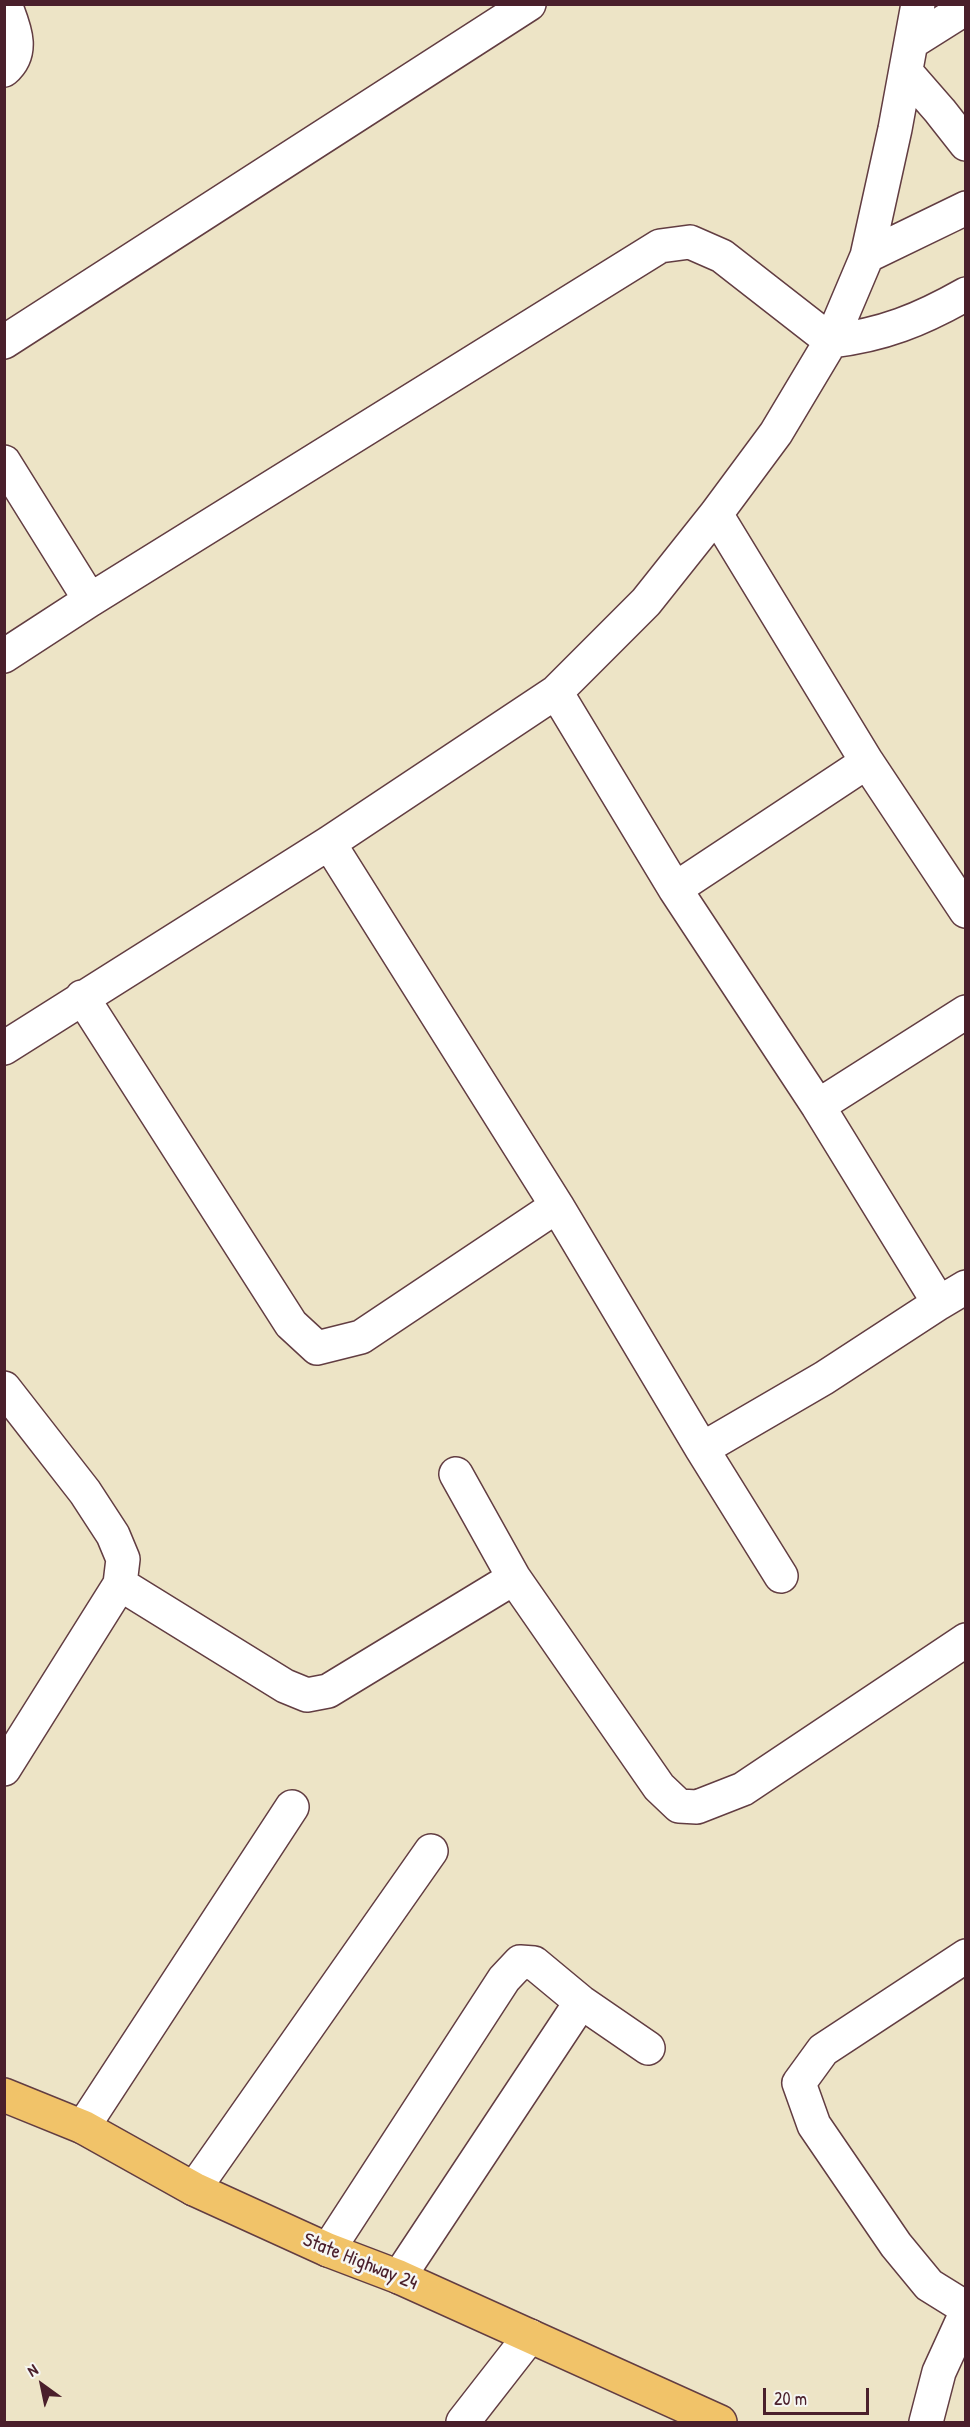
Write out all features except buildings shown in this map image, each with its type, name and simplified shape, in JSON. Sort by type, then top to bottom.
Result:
[{"type":"main road","name":"State Highway 24","points":[[4,2095],[82,2127],[194,2189],[328,2250],[399,2277],[720,2422]]},
{"type":"street","points":[[4,70],[11,64],[18,39],[5,4]]},
{"type":"street","points":[[4,342],[529,4]]},
{"type":"street","points":[[4,1047],[329,843],[556,692],[646,602],[716,514],[776,433],[831,341],[867,256],[918,4]]},
{"type":"street","points":[[909,57],[966,8]]},
{"type":"street","points":[[909,57],[940,111],[966,144]]},
{"type":"street","points":[[867,256],[966,207]]},
{"type":"street","points":[[4,656],[90,600],[660,246],[690,242],[722,256],[831,341],[861,338],[888,331],[941,308],[966,294]]},
{"type":"street","points":[[4,462],[90,600]]},
{"type":"street","points":[[716,514],[867,762],[964,900]]},
{"type":"street","points":[[556,692],[675,889],[818,1106],[952,1295],[824,1378],[702,1449]]},
{"type":"street","points":[[675,889],[867,762]]},
{"type":"street","points":[[329,843],[557,1206],[702,1449],[781,1576]]},
{"type":"street","points":[[82,997],[291,1324],[317,1348],[362,1337],[557,1206]]},
{"type":"street","points":[[818,1106],[966,1011]]},
{"type":"street","points":[[4,1388],[85,1492],[113,1535],[123,1559],[120,1584],[4,1769]]},
{"type":"street","points":[[456,1474],[514,1578],[659,1787],[679,1806],[697,1807],[743,1789],[966,1640]]},
{"type":"street","points":[[120,1584],[285,1686],[307,1695],[328,1691],[514,1578]]},
{"type":"street","points":[[82,2127],[292,1808]]},
{"type":"street","points":[[194,2189],[431,1851]]},
{"type":"street","points":[[966,1956],[823,2050],[798,2083],[814,2125],[897,2245],[929,2286],[966,2308]]},
{"type":"street","points":[[328,2250],[504,1979],[520,1962],[534,1963],[581,2002],[648,2048]]},
{"type":"street","points":[[399,2277],[581,2002]]},
{"type":"street","points":[[926,2422],[939,2372],[966,2313]]},
{"type":"street","points":[[463,2422],[530,2336]]}]
